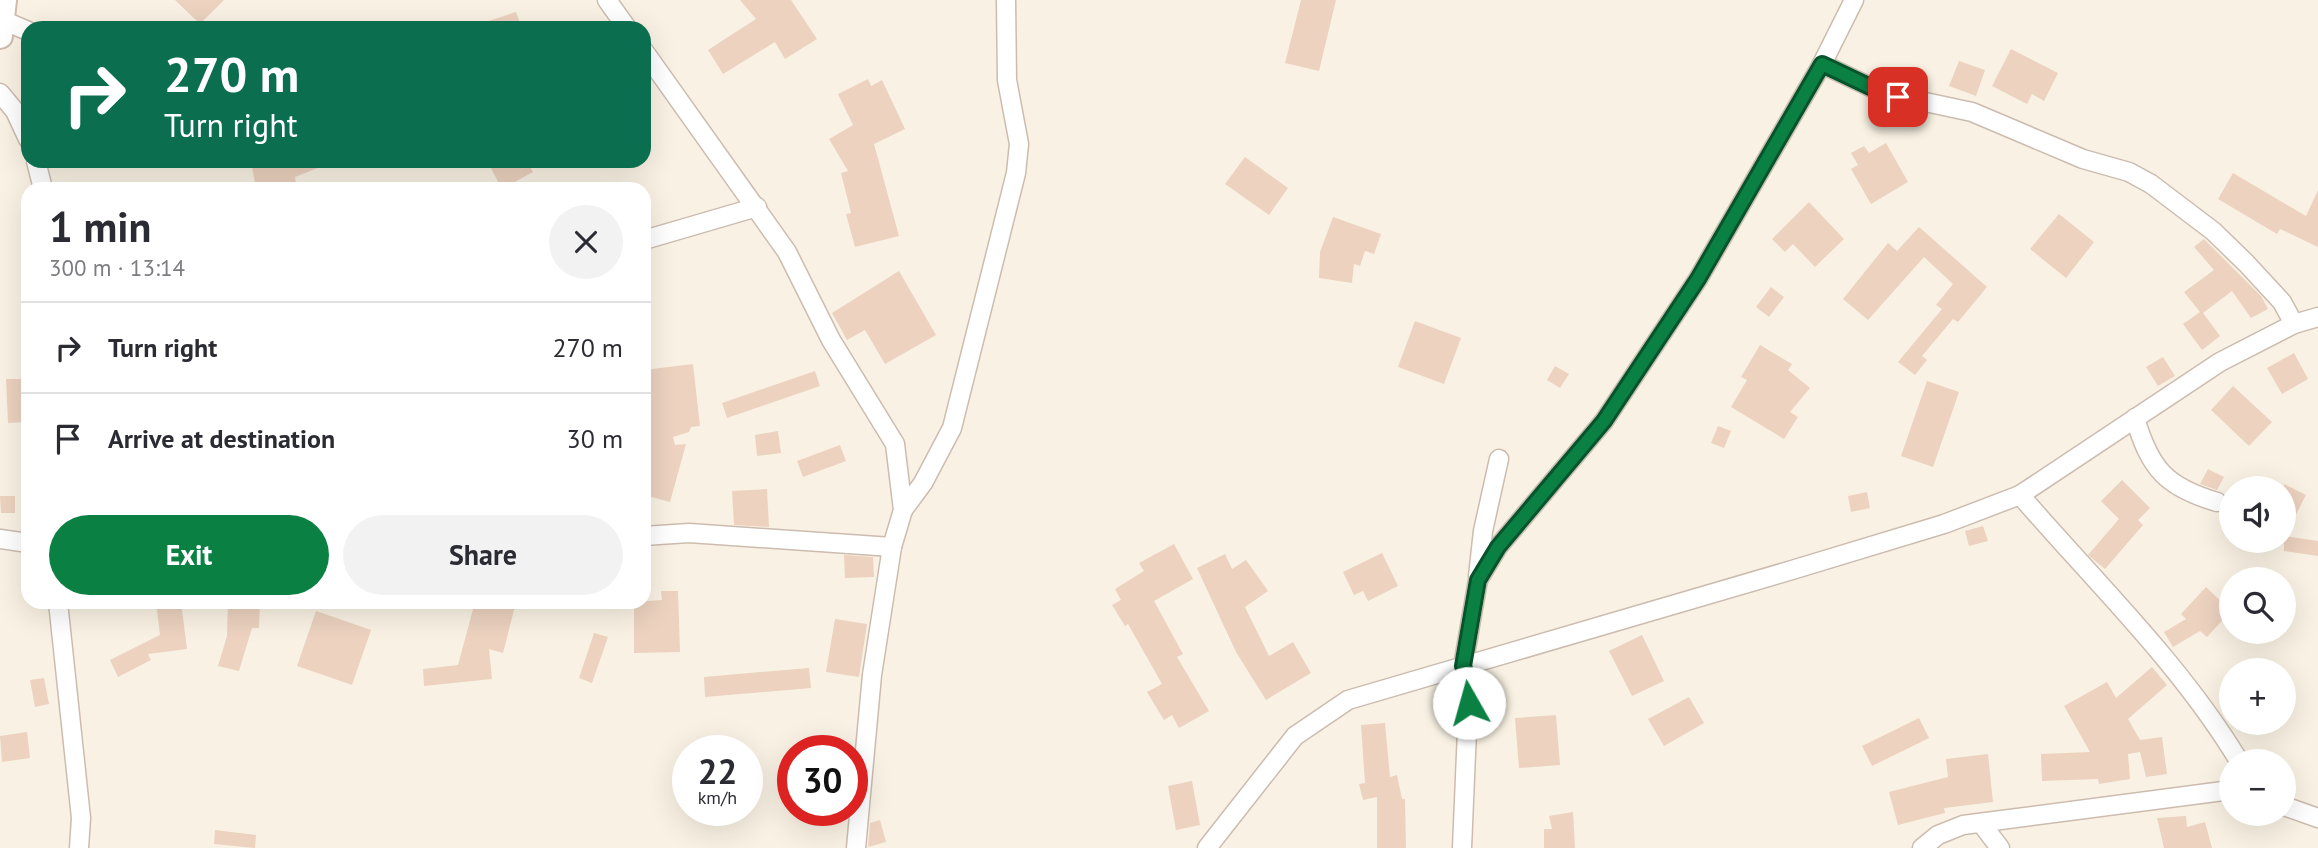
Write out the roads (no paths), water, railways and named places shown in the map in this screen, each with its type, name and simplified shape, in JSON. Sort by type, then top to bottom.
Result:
[{"type":"street","points":[[607,0],[622,21]]},
{"type":"street","points":[[856,848],[872,675],[892,547],[903,510],[923,484],[952,428],[1016,173],[1018,144],[1007,80],[1006,0]]},
{"type":"street","points":[[1478,580],[1498,547],[1604,421],[1698,279],[1822,64],[1854,0]]},
{"type":"street","points":[[1,18],[21,28]]},
{"type":"street","points":[[651,61],[787,252],[831,340],[895,444],[903,510]]},
{"type":"street","points":[[1822,64],[1883,93],[1972,112],[2151,184],[2213,231],[2246,263],[2282,302],[2294,324]]},
{"type":"street","points":[[0,93],[15,111],[21,124]]},
{"type":"street","points":[[651,238],[757,207]]},
{"type":"street","points":[[1207,848],[1295,736],[1348,700],[1592,631],[1944,524],[2020,495],[2220,362],[2294,324],[2318,317]]},
{"type":"street","points":[[2135,418],[2144,449],[2161,476],[2189,494],[2217,502]]},
{"type":"street","points":[[1462,848],[1469,683],[1463,666],[1478,580],[1483,531],[1499,459]]},
{"type":"street","points":[[2020,495],[2173,667],[2212,717],[2232,749]]},
{"type":"street","points":[[651,536],[689,533],[892,547]]},
{"type":"street","points":[[0,539],[21,542]]},
{"type":"street","points":[[59,609],[80,807],[79,848]]},
{"type":"street","points":[[1922,848],[1938,835],[1963,825],[2219,792]]},
{"type":"street","points":[[2296,810],[2318,818]]},
{"type":"street","points":[[1981,823],[2000,848]]}]
